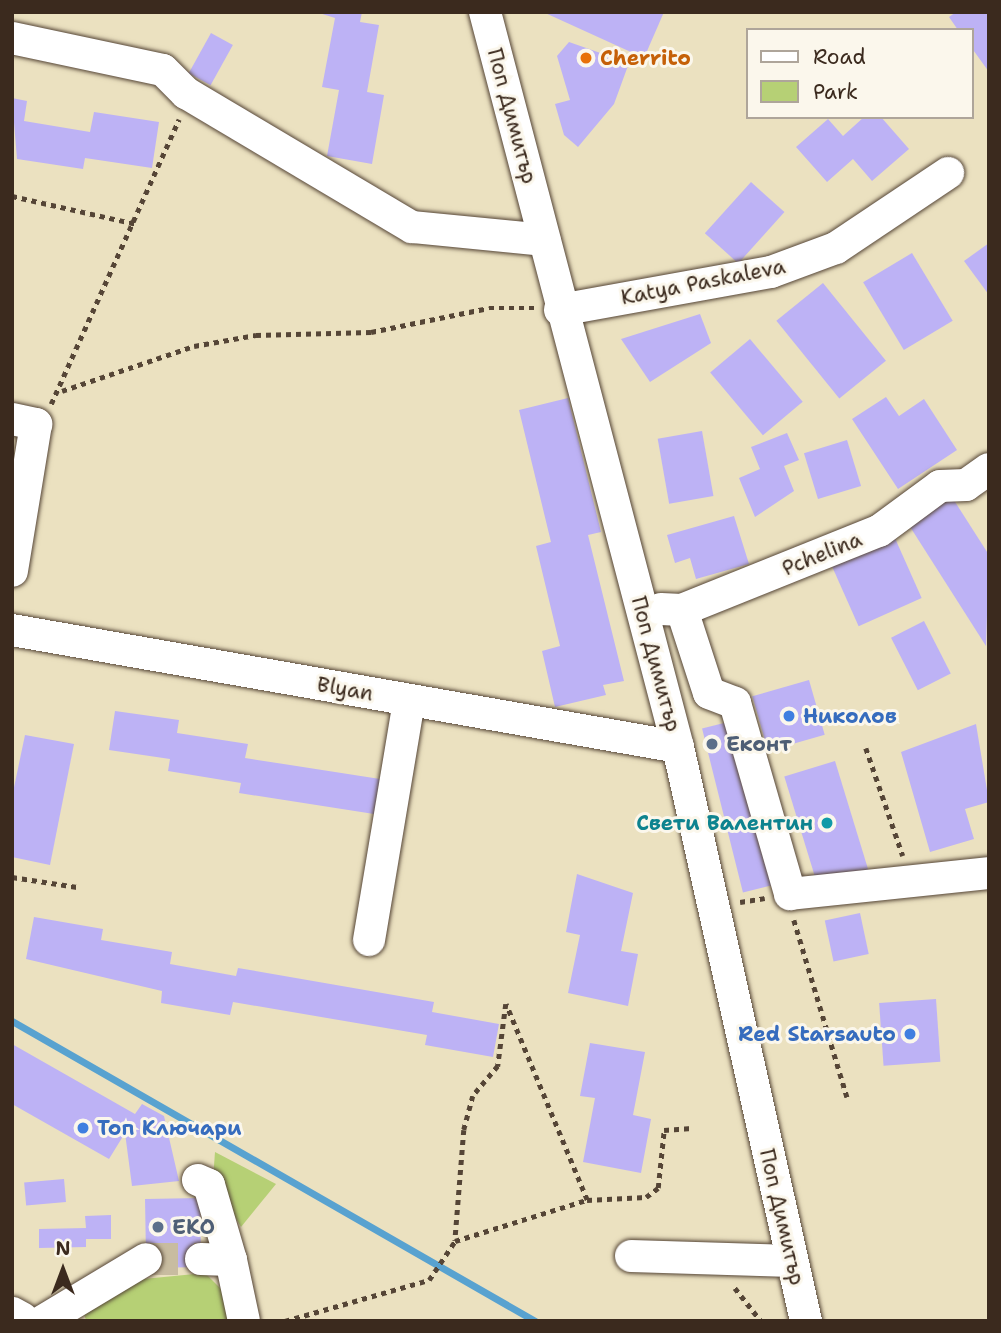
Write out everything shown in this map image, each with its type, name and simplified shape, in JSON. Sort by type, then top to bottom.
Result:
[{"type":"main road","points":[[12,1316],[21,1321]]},
{"type":"street","name":"Поп Димитър","points":[[485,12],[560,310],[678,747],[806,1321]]},
{"type":"street","points":[[12,38],[163,70],[186,93],[412,227],[544,240]]},
{"type":"street","name":"Katya Paskaleva","points":[[560,310],[771,272],[835,248],[948,173]]},
{"type":"street","points":[[12,571],[24,422]]},
{"type":"street","name":"Pchelina","points":[[642,608],[682,610],[878,531],[940,486],[966,485],[989,469]]},
{"type":"street","points":[[682,610],[709,693],[735,703],[790,894],[910,877],[966,879],[989,873]]},
{"type":"street","name":"Blyan","points":[[12,630],[678,747]]},
{"type":"street","points":[[369,940],[410,700]]},
{"type":"street","points":[[198,1180],[209,1185],[216,1259],[244,1321]]},
{"type":"street","points":[[631,1256],[711,1261],[792,1261]]},
{"type":"street","points":[[43,1321],[146,1259]]},
{"type":"path","points":[[62,391],[169,151],[186,93]]},
{"type":"path","points":[[12,196],[136,224]]},
{"type":"path","points":[[24,422],[62,391],[194,346],[256,335],[371,332],[489,307],[560,310]]},
{"type":"path","points":[[866,748],[910,877]]},
{"type":"path","points":[[12,877],[77,887]]},
{"type":"path","points":[[713,906],[790,894],[847,1097]]},
{"type":"path","points":[[285,1321],[429,1280],[448,1259],[455,1241],[464,1130],[472,1096],[498,1066],[506,1004],[587,1200]]},
{"type":"path","points":[[455,1241],[587,1200],[646,1197],[658,1188],[664,1130],[692,1128]]},
{"type":"path","points":[[711,1261],[761,1321]]},
{"type":"green space","points":[[215,1152],[276,1184],[241,1227],[213,1179]]},
{"type":"green space","points":[[205,1273],[226,1294],[231,1321],[86,1320],[84,1314],[133,1280]]},
{"type":"building","points":[[316,12],[362,12],[360,22],[379,25],[367,92],[384,95],[372,164],[327,156],[339,90],[322,87],[335,18]]},
{"type":"building","points":[[543,12],[664,12],[644,58]]},
{"type":"building","points":[[956,12],[989,12],[989,72],[973,50],[973,28],[957,28],[949,17]]},
{"type":"building","points":[[211,33],[233,45],[211,85],[189,73]]},
{"type":"building","points":[[569,42],[629,63],[614,104],[578,147],[564,135],[555,104],[570,100],[557,56]]},
{"type":"building","points":[[12,98],[27,101],[24,121],[90,132],[94,112],[159,122],[152,168],[85,158],[83,169],[17,159]]},
{"type":"building","points":[[828,119],[843,136],[862,119],[883,119],[909,149],[872,181],[853,159],[827,182],[796,147]]},
{"type":"building","points":[[751,182],[784,212],[738,263],[705,233]]},
{"type":"building","points":[[989,243],[989,295],[964,261]]},
{"type":"building","points":[[912,253],[953,321],[904,350],[863,282]]},
{"type":"building","points":[[823,283],[886,361],[839,398],[776,321]]},
{"type":"building","points":[[700,314],[711,343],[650,382],[621,339]]},
{"type":"building","points":[[750,339],[803,402],[763,435],[710,372]]},
{"type":"building","points":[[886,397],[899,416],[924,399],[957,450],[898,489],[852,419]]},
{"type":"building","points":[[568,398],[601,532],[588,535],[624,681],[603,685],[606,695],[555,707],[542,651],[560,646],[536,546],[551,542],[519,410]]},
{"type":"building","points":[[702,431],[713,496],[669,504],[658,439]]},
{"type":"building","points":[[787,433],[799,460],[784,466],[794,491],[755,517],[739,478],[760,469],[751,447]]},
{"type":"building","points":[[847,440],[861,486],[818,499],[804,453]]},
{"type":"building","points":[[950,494],[989,555],[986,646],[907,522]]},
{"type":"building","points":[[734,516],[749,564],[696,579],[690,558],[675,563],[667,535]]},
{"type":"building","points":[[894,536],[922,598],[859,626],[831,564]]},
{"type":"building","points":[[924,621],[951,674],[918,690],[891,638]]},
{"type":"building","name":"Николов","points":[[809,680],[825,735],[768,751],[752,696]]},
{"type":"building","points":[[115,711],[179,720],[177,733],[248,744],[245,758],[380,779],[374,814],[239,793],[241,783],[168,771],[170,759],[109,750]]},
{"type":"building","points":[[736,720],[777,884],[743,892],[702,728]]},
{"type":"building","points":[[976,724],[989,802],[965,809],[974,839],[930,852],[901,752]]},
{"type":"building","points":[[25,735],[74,744],[50,865],[12,857],[12,797]]},
{"type":"building","name":"Свети Валентин","points":[[835,761],[868,870],[818,886],[784,776]]},
{"type":"building","points":[[577,874],[633,893],[621,951],[638,954],[628,1006],[568,993],[580,935],[566,932]]},
{"type":"building","points":[[860,913],[869,954],[834,962],[825,920]]},
{"type":"building","points":[[34,917],[103,929],[101,940],[172,952],[170,964],[236,976],[238,968],[434,1002],[432,1012],[499,1024],[493,1057],[425,1045],[427,1035],[233,1002],[230,1015],[161,1003],[162,991],[26,959]]},
{"type":"building","name":"Red Starsauto","points":[[936,999],[940,1062],[884,1066],[879,1003]]},
{"type":"building","points":[[590,1043],[645,1052],[633,1115],[651,1119],[641,1173],[583,1162],[595,1098],[580,1096]]},
{"type":"building","points":[[12,1044],[135,1114],[142,1104],[164,1116],[179,1181],[132,1186],[125,1133],[109,1159],[12,1104]]},
{"type":"building","points":[[64,1179],[66,1202],[26,1205],[24,1182]]},
{"type":"building","points":[[200,1198],[201,1267],[146,1268],[145,1199]]},
{"type":"building","points":[[111,1215],[111,1239],[86,1239],[86,1247],[39,1248],[39,1229],[86,1228],[85,1216]]},
{"type":"waterway","points":[[12,1021],[535,1321]]},
{"type":"tunnel","points":[[146,1259],[201,1259]]},
{"type":"place","name":"Cherrito","points":[[586,58]]},
{"type":"place","name":"Николов","points":[[789,716]]},
{"type":"place","name":"Еконт","points":[[712,744]]},
{"type":"place","name":"Свети Валентин","points":[[827,823]]},
{"type":"place","name":"Red Starsauto","points":[[910,1034]]},
{"type":"place","name":"Топ Ключари","points":[[83,1128]]},
{"type":"place","name":"EKO","points":[[158,1227]]}]
